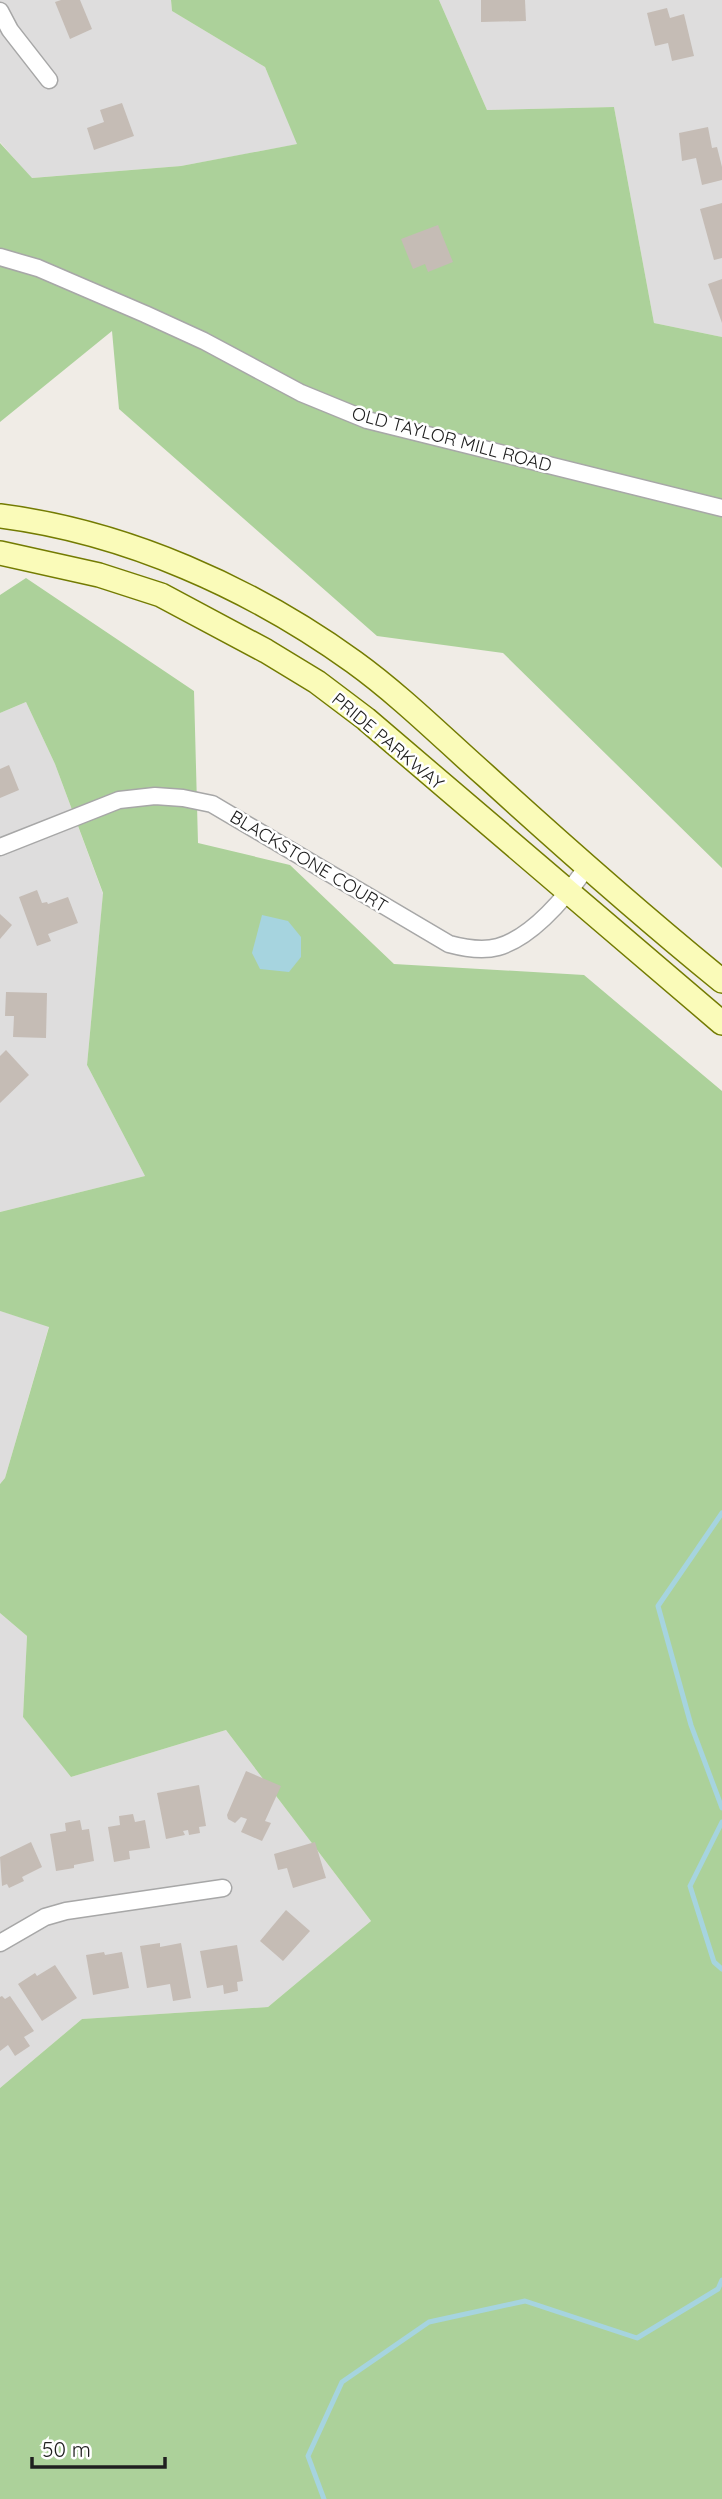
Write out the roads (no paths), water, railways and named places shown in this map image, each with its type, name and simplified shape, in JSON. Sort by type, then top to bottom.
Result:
[{"type":"main road","name":"PRIDE PARKWAY","points":[[0,516],[112,540],[168,560],[311,633],[389,690],[587,867],[722,981]]},
{"type":"main road","name":"PRIDE PARKWAY","points":[[0,553],[99,575],[161,595],[267,651],[317,682],[366,719],[722,1023]]},
{"type":"street","points":[[0,11],[10,30],[49,80]]},
{"type":"street","name":"OLD TAYLOR MILL ROAD","points":[[0,257],[38,268],[145,314],[204,341],[300,393],[367,420],[722,508]]},
{"type":"street","name":"BLACKSTONE COURT","points":[[0,847],[119,800],[155,796],[212,804],[449,944],[467,948],[497,948],[521,937],[568,894],[587,867]]},
{"type":"street","points":[[0,1943],[45,1917],[66,1911],[223,1888]]},
{"type":"water","points":[[262,915],[288,921],[301,937],[301,957],[289,972],[260,969],[252,953]]},
{"type":"waterway","points":[[722,1513],[658,1606],[691,1725],[722,1808]]},
{"type":"waterway","points":[[722,1822],[690,1886],[714,1962],[722,1969]]},
{"type":"waterway","points":[[324,2499],[308,2456],[342,2382],[429,2322],[525,2301],[637,2338],[718,2289],[722,2280]]}]
